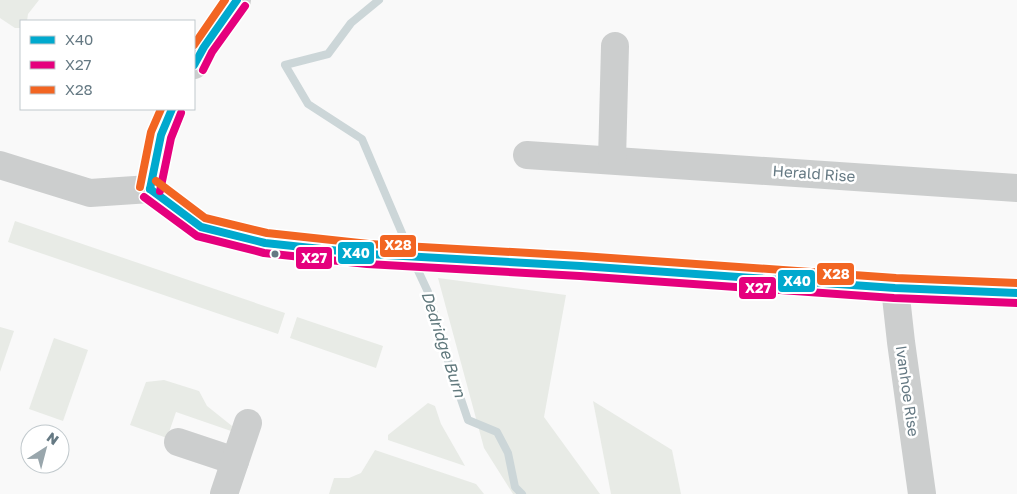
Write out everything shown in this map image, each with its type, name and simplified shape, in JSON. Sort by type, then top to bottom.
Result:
[{"type":"street","points":[[195,63],[236,0]]},
{"type":"street","points":[[612,160],[616,46]]},
{"type":"street","points":[[150,189],[161,135],[172,110]]},
{"type":"street","name":"Herald Rise","points":[[527,155],[1017,188]]},
{"type":"street","points":[[0,165],[90,193],[150,189],[201,226],[265,243],[368,254],[581,266],[895,288],[1017,293]]},
{"type":"street","name":"Ivanhoe Rise","points":[[895,288],[922,494]]},
{"type":"street","points":[[224,494],[248,423]]},
{"type":"street","points":[[178,442],[235,461]]},
{"type":"shaded area","points":[[0,0],[39,0],[28,14],[27,20],[20,20],[20,28],[15,28],[0,18]]},
{"type":"shaded area","points":[[15,221],[285,313],[278,334],[8,242]]},
{"type":"shaded area","points":[[438,278],[566,295],[544,417],[600,494],[513,494],[484,448]]},
{"type":"shaded area","points":[[297,317],[383,346],[376,368],[290,338]]},
{"type":"shaded area","points":[[0,327],[14,331],[0,372]]},
{"type":"shaded area","points":[[54,338],[88,350],[63,421],[29,409]]},
{"type":"shaded area","points":[[164,380],[199,391],[207,406],[232,426],[231,431],[176,412],[167,438],[130,425],[146,382]]},
{"type":"shaded area","points":[[593,401],[672,450],[681,494],[611,494]]},
{"type":"shaded area","points":[[428,403],[435,406],[441,424],[465,466],[388,440],[388,435]]},
{"type":"shaded area","points":[[375,450],[476,484],[484,494],[329,494],[334,478],[349,478],[361,473]]},
{"type":"waterway","name":"Dedridge Burn","points":[[379,0],[351,23],[328,54],[285,65],[308,104],[362,139],[410,252]]},
{"type":"waterway","name":"Dedridge Burn","points":[[414,262],[428,292],[446,355],[468,420],[497,432],[508,453],[515,487],[522,494]]},
{"type":"transit line","name":"X28","points":[[195,44],[225,0]]},
{"type":"transit line","name":"X40","points":[[195,63],[237,0]]},
{"type":"transit line","name":"X27","points":[[203,70],[212,52],[245,6]]},
{"type":"transit line","name":"X28","points":[[140,187],[151,132],[161,110]]},
{"type":"transit line","name":"X40","points":[[150,189],[161,135],[172,110]]},
{"type":"transit line","name":"X27","points":[[160,191],[171,138],[181,113]]},
{"type":"transit line","name":"X28","points":[[156,181],[205,218],[267,233],[369,244],[582,256],[896,278],[1017,283]]},
{"type":"transit line","name":"X40","points":[[150,189],[201,227],[265,243],[368,254],[581,266],[895,288],[1017,293]]},
{"type":"transit line","name":"X27","points":[[144,197],[197,236],[264,253],[367,264],[580,276],[894,298],[1017,303]]}]
